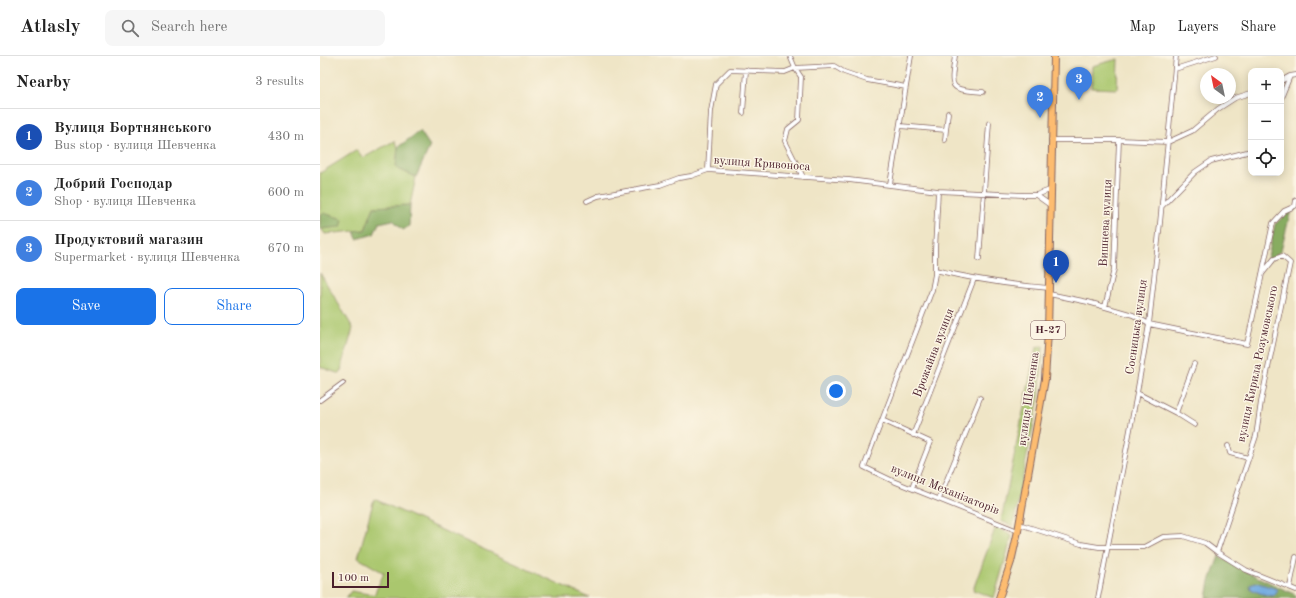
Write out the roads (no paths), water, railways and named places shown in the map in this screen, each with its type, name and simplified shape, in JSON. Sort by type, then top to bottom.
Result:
[{"type":"main road","name":"вулиця Шевченка","points":[[999,598],[1011,562],[1045,378],[1049,291],[1051,140],[1054,56]]},
{"type":"street","points":[[790,56],[801,77],[799,120],[788,129],[785,141],[803,177]]},
{"type":"street","points":[[890,184],[911,56]]},
{"type":"street","points":[[955,56],[951,81],[955,87],[963,90],[983,92]]},
{"type":"street","name":"Сосницька вулиця","points":[[1098,598],[1149,324],[1176,56]]},
{"type":"street","points":[[1175,68],[1216,56]]},
{"type":"street","points":[[708,170],[711,112],[716,84],[730,70],[785,72],[795,68],[834,66],[844,72],[867,80],[906,87]]},
{"type":"street","points":[[743,113],[746,70]]},
{"type":"street","points":[[1284,79],[1296,75]]},
{"type":"street","points":[[1284,91],[1290,76]]},
{"type":"street","points":[[1051,140],[1168,142],[1192,131],[1218,109],[1235,98],[1248,94]]},
{"type":"street","points":[[945,140],[948,113]]},
{"type":"street","points":[[980,259],[989,123]]},
{"type":"street","points":[[900,126],[946,130]]},
{"type":"street","name":"Вишнева вулиця","points":[[1105,307],[1114,269],[1119,140]]},
{"type":"street","points":[[1162,206],[1195,172],[1211,161],[1248,152]]},
{"type":"street","name":"вулиця Кривоноса","points":[[587,201],[598,196],[660,186],[679,178],[691,176],[708,170],[890,184],[938,191],[1036,195],[1050,190]]},
{"type":"street","points":[[912,488],[930,442],[882,420],[932,290],[935,270],[938,191]]},
{"type":"street","points":[[1036,195],[1050,205]]},
{"type":"street","name":"вулиця Кирила Розумовського","points":[[1149,324],[1247,344],[1273,223],[1284,211],[1295,206],[1296,200]]},
{"type":"street","name":"вулиця Кирила Розумовського","points":[[1217,552],[1256,436],[1261,402],[1290,263],[1282,256],[1274,259],[1261,276]]},
{"type":"street","points":[[935,270],[974,279],[1049,291],[1133,315],[1149,324]]},
{"type":"street","name":"Врожайна вулиця","points":[[913,435],[974,279]]},
{"type":"street","points":[[1176,413],[1194,364]]},
{"type":"street","points":[[320,400],[343,383]]},
{"type":"street","points":[[1137,393],[1176,413],[1195,425]]},
{"type":"street","points":[[939,499],[980,398]]},
{"type":"street","name":"вулиця Механізаторів","points":[[882,420],[864,467],[912,488],[1018,528],[1081,544],[1107,547],[1144,547],[1163,537],[1183,536],[1206,542],[1217,552],[1246,570],[1296,590]]},
{"type":"street","points":[[1228,446],[1230,453],[1248,458]]},
{"type":"street","points":[[1290,587],[1296,557]]},
{"type":"water","points":[[1255,582],[1277,589],[1276,593],[1273,596],[1262,594],[1251,589],[1250,585]]},
{"type":"place","name":"Продуктовий магазин","points":[[1079,100]]},
{"type":"place","name":"Добрий Господар","points":[[1040,118]]},
{"type":"place","name":"Вулиця Бортнянського","points":[[1056,283]]}]
